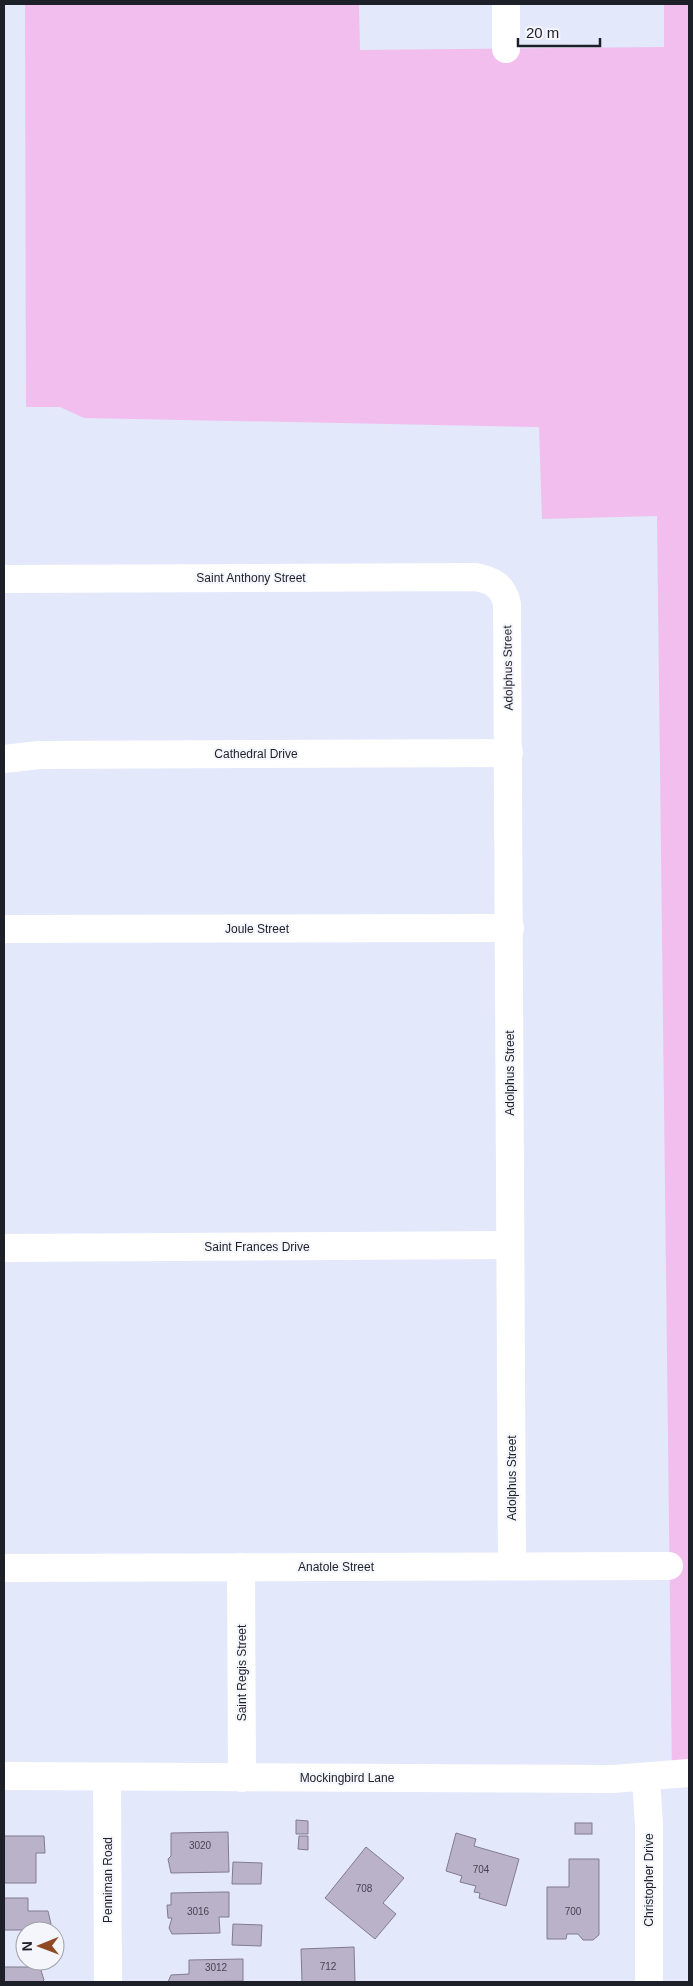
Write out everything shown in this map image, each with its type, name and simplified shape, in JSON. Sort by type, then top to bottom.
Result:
[{"type":"street","points":[[506,4],[506,49]]},
{"type":"street","name":"Saint Anthony Street","points":[[4,579],[475,577],[497,584]]},
{"type":"street","name":"Adolphus Street","points":[[497,584],[505,596],[507,604],[512,1565]]},
{"type":"street","name":"Cathedral Drive","points":[[4,759],[39,755],[509,753]]},
{"type":"street","name":"Joule Street","points":[[4,929],[510,928]]},
{"type":"street","name":"Saint Frances Drive","points":[[4,1248],[510,1246]]},
{"type":"street","name":"Anatole Street","points":[[4,1568],[669,1566]]},
{"type":"street","name":"Saint Regis Street","points":[[242,1567],[242,1778]]},
{"type":"street","name":"Mockingbird Lane","points":[[4,1776],[646,1778],[689,1773]]},
{"type":"street","name":"Penniman Road","points":[[107,1777],[108,1982]]},
{"type":"street","name":"Christopher Drive","points":[[646,1778],[649,1824],[649,1982]]},
{"type":"shaded area","points":[[25,4],[359,4],[360,50],[664,47],[664,4],[689,4],[689,1773],[672,1775],[657,516],[542,519],[539,427],[84,418],[60,407],[26,407]]},
{"type":"building","points":[[296,1820],[308,1821],[308,1834],[296,1834]]},
{"type":"building","points":[[575,1823],[592,1823],[592,1834],[575,1834]]},
{"type":"building","points":[[228,1832],[229,1872],[171,1873],[168,1859],[171,1856],[171,1833]]},
{"type":"building","points":[[456,1833],[476,1839],[474,1846],[519,1859],[506,1906],[479,1898],[480,1893],[474,1892],[476,1886],[460,1882],[462,1876],[446,1871]]},
{"type":"building","points":[[4,1836],[44,1836],[45,1853],[36,1853],[36,1883],[4,1883]]},
{"type":"building","points":[[299,1836],[308,1836],[308,1850],[298,1849]]},
{"type":"building","points":[[366,1847],[404,1878],[383,1903],[396,1914],[375,1939],[325,1898]]},
{"type":"building","points":[[569,1859],[599,1859],[599,1935],[593,1940],[583,1940],[578,1934],[567,1934],[566,1939],[547,1939],[547,1887],[569,1887]]},
{"type":"building","points":[[233,1862],[262,1863],[261,1884],[232,1884]]},
{"type":"building","points":[[229,1892],[229,1917],[219,1917],[220,1933],[172,1934],[169,1928],[172,1918],[168,1918],[167,1905],[171,1905],[171,1893]]},
{"type":"building","points":[[4,1898],[28,1898],[28,1911],[48,1911],[50,1921],[15,1921],[15,1930],[4,1930]]},
{"type":"building","points":[[233,1924],[262,1925],[261,1946],[232,1945]]},
{"type":"building","points":[[354,1947],[355,1982],[302,1982],[301,1949]]},
{"type":"building","points":[[243,1959],[243,1981],[168,1982],[171,1975],[189,1974],[189,1960]]},
{"type":"building","points":[[4,1967],[15,1967],[15,1971],[41,1971],[44,1980],[42,1982],[4,1982]]}]
